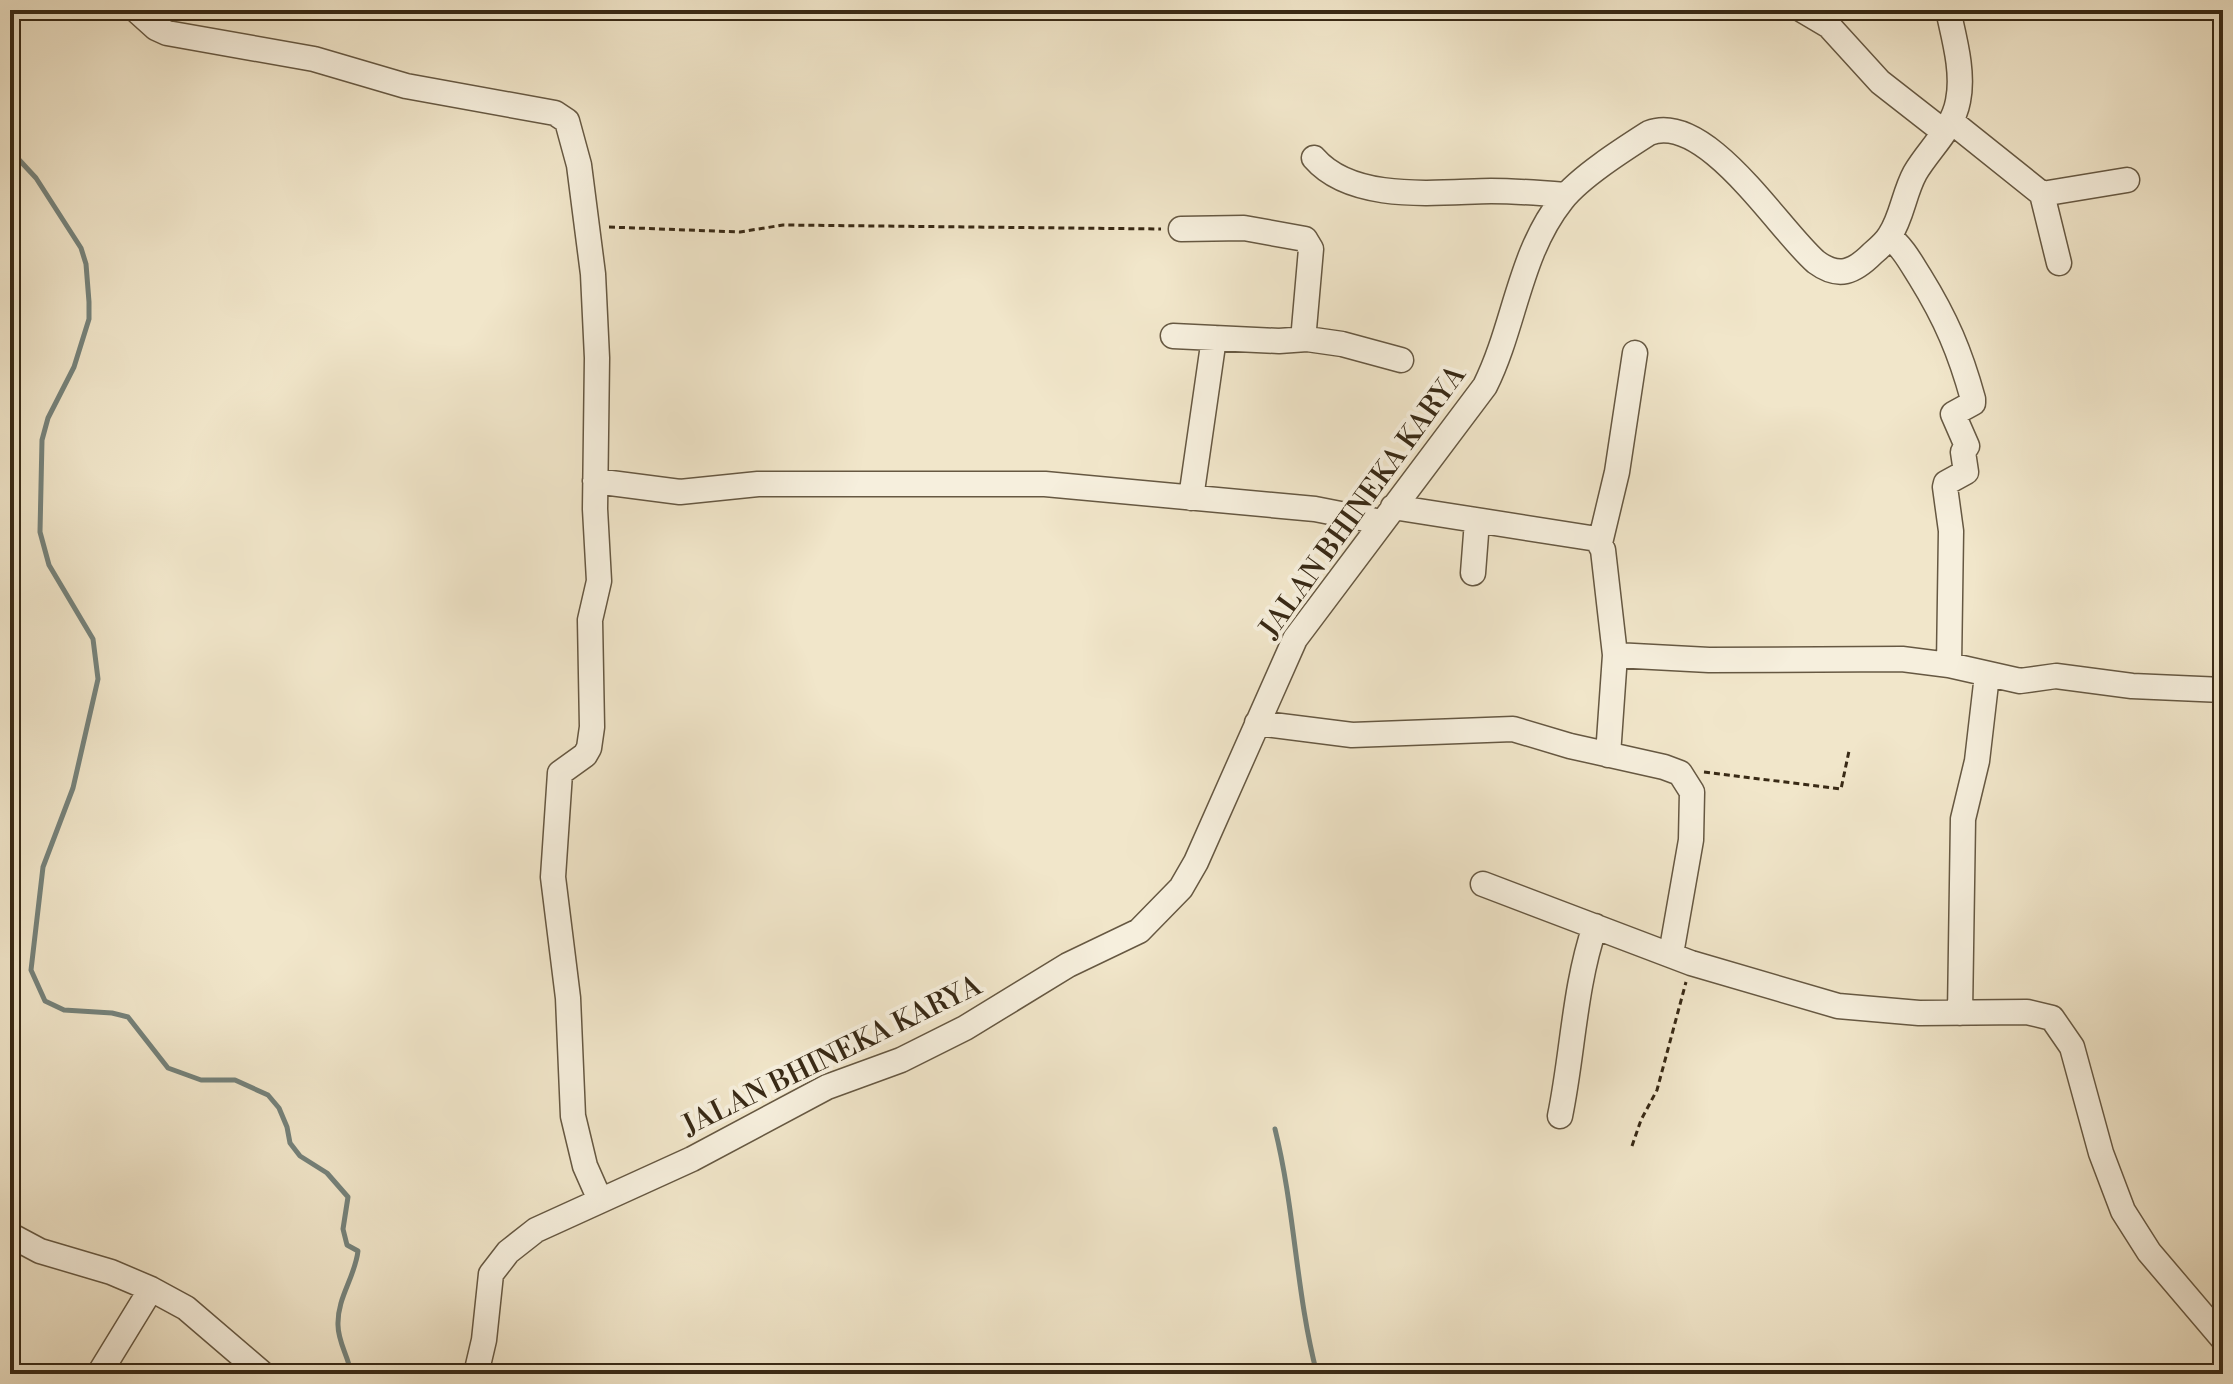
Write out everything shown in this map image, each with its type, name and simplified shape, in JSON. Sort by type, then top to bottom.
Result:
[{"type":"street","points":[[136,10],[156,28],[167,33],[323,60],[406,86],[560,114],[568,124],[579,165],[593,274],[599,581],[589,629],[592,727],[589,748],[585,755],[560,773],[553,877],[568,998],[573,1116],[585,1166],[600,1200]]},
{"type":"street","points":[[1802,10],[1829,26],[1880,82],[2042,194],[2059,263]]},
{"type":"street","name":"JALAN BHINEKA KARYA","points":[[476,1374],[484,1340],[489,1283],[495,1266],[536,1230],[692,1159],[827,1087],[901,1060],[965,1028],[1068,965],[1139,931],[1181,888],[1196,862],[1295,639],[1387,514],[1478,400],[1502,348],[1527,264],[1565,195],[1649,133],[1670,129],[1689,135],[1710,150],[1746,185],[1807,254],[1825,269],[1851,272],[1860,266],[1889,237],[1914,175],[1948,127],[1959,100],[1960,75],[1948,10]]},
{"type":"street","points":[[1314,158],[1332,175],[1366,187],[1565,195]]},
{"type":"street","points":[[2042,194],[2127,180]]},
{"type":"street","points":[[1181,229],[1244,228],[1305,239],[1311,249],[1304,329],[1307,339]]},
{"type":"street","points":[[1889,237],[1906,255],[1945,319],[1957,344],[1973,399],[1973,403],[1953,414],[1967,446],[1963,452],[1966,472],[1946,483],[1945,487],[1951,531],[1949,665]]},
{"type":"street","points":[[1173,336],[1279,341],[1307,339],[1342,344],[1401,360]]},
{"type":"street","points":[[1191,498],[1214,338]]},
{"type":"street","points":[[1608,755],[1615,655],[1611,606],[1600,543],[1617,472],[1635,353]]},
{"type":"street","points":[[595,481],[680,492],[758,484],[1045,484],[1477,521],[1590,537],[1600,543]]},
{"type":"street","points":[[1473,573],[1477,521]]},
{"type":"street","points":[[1615,655],[1709,660],[1902,659],[1949,665],[2020,681],[2056,676],[2132,686],[2223,690]]},
{"type":"street","points":[[1960,1013],[1963,819],[1977,761],[1987,675]]},
{"type":"street","points":[[1257,723],[1352,735],[1513,729],[1680,773],[1692,792],[1681,959]]},
{"type":"street","points":[[1483,884],[1681,959],[1838,1006],[1856,1010],[2046,1015],[2057,1023],[2072,1047],[2101,1153],[2123,1211],[2149,1252],[2223,1339]]},
{"type":"street","points":[[1560,1116],[1570,1068],[1578,985],[1595,926]]},
{"type":"street","points":[[10,1235],[40,1251],[111,1272],[186,1308],[263,1374]]},
{"type":"street","points":[[99,1374],[151,1289]]},
{"type":"path","points":[[587,227],[740,232],[783,225],[1181,229]]},
{"type":"path","points":[[1680,773],[1697,771],[1841,789],[1849,751]]},
{"type":"path","points":[[1632,1146],[1657,1090],[1681,959]]},
{"type":"waterway","points":[[10,150],[36,178],[81,248],[86,264],[89,302],[89,319],[74,367],[48,418],[42,440],[40,532],[49,565],[93,639],[98,679],[73,788],[43,867],[31,970],[45,1001],[64,1010],[128,1017],[168,1068],[201,1080],[235,1080],[268,1095],[279,1108],[290,1143],[300,1156],[327,1173],[348,1197],[343,1229],[347,1245],[358,1251],[340,1306],[338,1325],[351,1374]]},
{"type":"waterway","points":[[1275,1129],[1304,1313],[1317,1374]]}]
